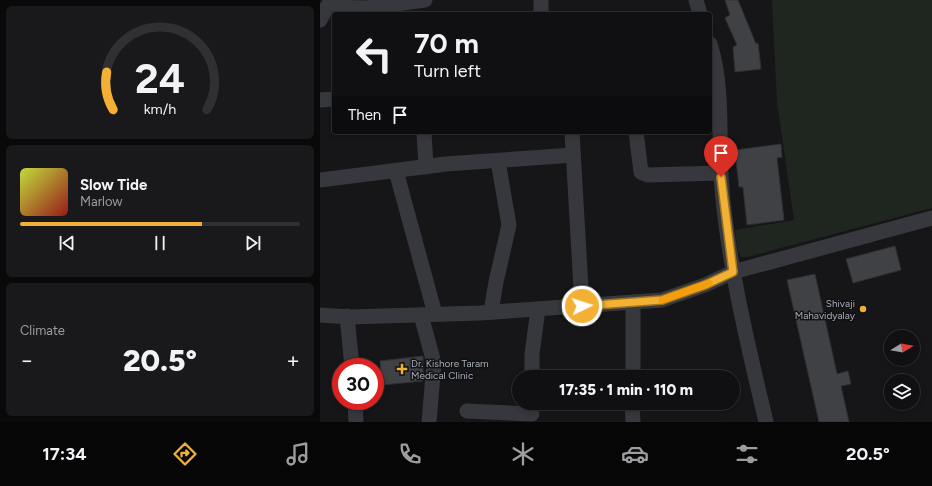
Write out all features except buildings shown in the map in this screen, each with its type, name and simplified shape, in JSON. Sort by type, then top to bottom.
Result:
[{"type":"street","points":[[541,0],[541,12]]},
{"type":"street","points":[[696,0],[699,12]]},
{"type":"street","points":[[326,9],[421,5]]},
{"type":"street","points":[[713,69],[721,173],[733,272],[766,422]]},
{"type":"street","points":[[320,100],[332,99]]},
{"type":"street","points":[[424,134],[426,167]]},
{"type":"street","points":[[572,134],[582,306]]},
{"type":"street","points":[[636,134],[641,172],[648,175],[721,173]]},
{"type":"street","points":[[320,180],[426,167],[573,155]]},
{"type":"street","points":[[491,312],[496,282],[510,225],[498,161]]},
{"type":"street","points":[[396,171],[428,314],[434,363],[429,422]]},
{"type":"street","points":[[320,315],[347,316],[491,312],[662,300],[705,285],[733,272],[932,218]]},
{"type":"street","points":[[633,302],[633,370]]},
{"type":"street","points":[[532,370],[532,354],[538,309]]},
{"type":"street","points":[[347,316],[351,358]]},
{"type":"street","points":[[355,410],[356,422]]},
{"type":"street","points":[[632,410],[633,422]]},
{"type":"street","points":[[467,411],[532,413]]},
{"type":"shaded area","points":[[772,0],[932,0],[932,208],[747,257],[741,257],[738,251],[735,230],[794,220],[777,102]]},
{"type":"slow traffic","points":[[662,300],[709,283]]},
{"type":"place","name":"Shivaji Mahavidyalay","points":[[863,309]]},
{"type":"place","name":"Dr. Kishore Taram Medical Clinic","points":[[402,369]]},
{"type":"route","points":[[582,306],[662,300],[705,285],[733,272],[721,177]]}]
